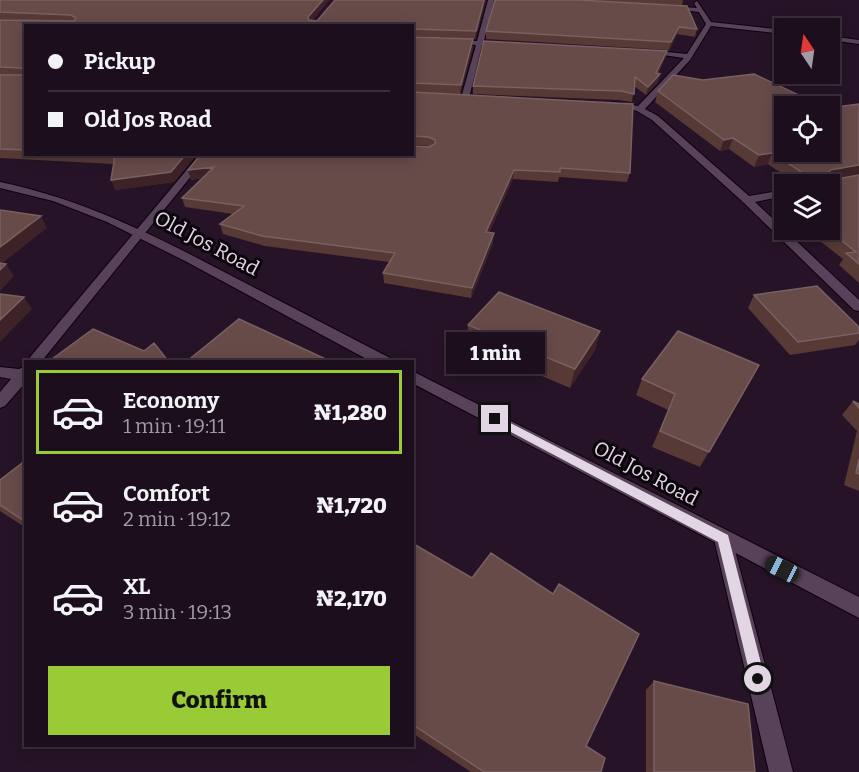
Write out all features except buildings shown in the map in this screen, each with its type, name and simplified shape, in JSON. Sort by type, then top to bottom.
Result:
[{"type":"street","points":[[477,98],[460,98],[480,43],[491,0]]},
{"type":"street","points":[[696,0],[708,24]]},
{"type":"street","points":[[665,8],[700,10]]},
{"type":"street","points":[[708,24],[774,31]]},
{"type":"street","points":[[640,109],[668,82],[702,40],[708,24]]},
{"type":"street","points":[[414,39],[516,45]]},
{"type":"street","points":[[840,39],[859,42]]},
{"type":"street","points":[[636,51],[687,56]]},
{"type":"street","points":[[607,104],[640,109],[655,118],[747,200],[859,307]]},
{"type":"street","points":[[35,360],[138,232],[203,156]]},
{"type":"street","name":"Old Jos Road","points":[[0,185],[22,189],[77,206],[138,232],[381,360]]},
{"type":"street","points":[[747,200],[774,196]]},
{"type":"street","points":[[0,372],[24,373]]},
{"type":"street","points":[[0,402],[24,373]]},
{"type":"street","name":"Old Jos Road","points":[[414,377],[859,608]]},
{"type":"street","points":[[723,539],[781,772]]},
{"type":"route","points":[[495,419],[723,539],[758,679]]}]
